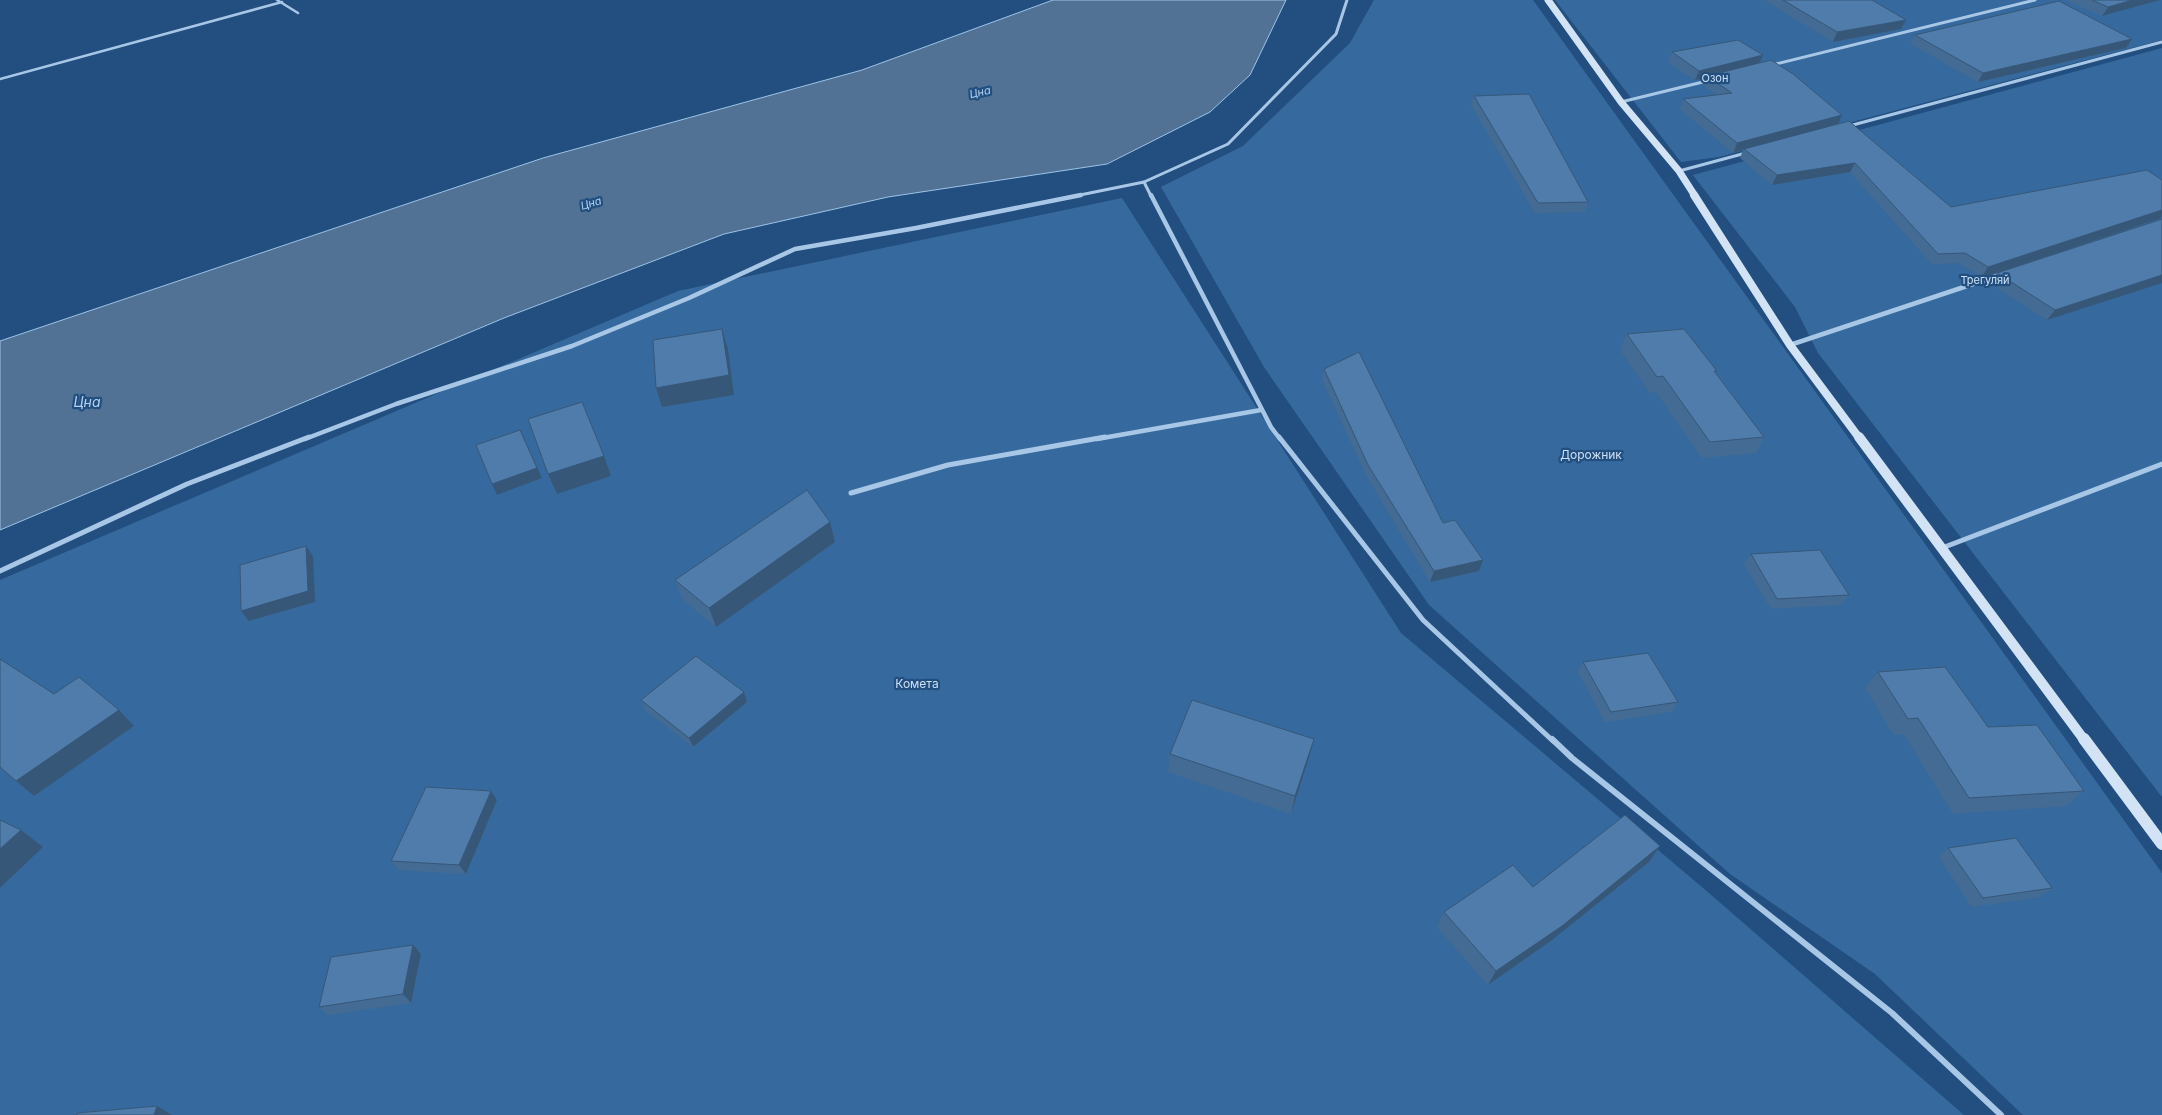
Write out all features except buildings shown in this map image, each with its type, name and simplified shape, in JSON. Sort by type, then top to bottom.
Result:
[{"type":"street","points":[[0,570],[187,484],[396,404],[572,346],[689,298],[795,249],[916,228],[1144,182],[1228,144],[1336,34],[1347,0]]},
{"type":"street","points":[[1548,0],[1621,102],[1679,171],[1790,345],[2162,844]]},
{"type":"street","points":[[1765,66],[2035,0]]},
{"type":"street","points":[[1843,127],[2162,42]]},
{"type":"street","points":[[1621,102],[1717,78]]},
{"type":"street","points":[[1679,171],[1747,153]]},
{"type":"street","points":[[1144,182],[1271,427],[1423,620],[1572,758],[1892,1013],[2000,1115]]},
{"type":"street","points":[[1790,345],[2004,274]]},
{"type":"street","points":[[851,494],[948,465],[1261,410]]},
{"type":"street","points":[[1941,549],[2162,464]]},
{"type":"lane","points":[[277,0],[298,13]]},
{"type":"lane","points":[[0,79],[282,2]]},
{"type":"green space","name":"Дорожник","points":[[1374,0],[1533,0],[2162,873],[2162,1115],[2023,1115],[1875,974],[1730,874],[1429,605],[1264,367],[1161,187],[1243,146],[1350,43]]},
{"type":"green space","name":"Озон","points":[[1555,0],[2162,0],[2162,40],[1719,157],[1681,162]]},
{"type":"green space","name":"Трегуляй","points":[[2162,48],[2162,797],[1818,353],[1795,307],[1693,175]]},
{"type":"green space","name":"Комета","points":[[1122,198],[1401,633],[1709,893],[1964,1115],[0,1115],[0,580],[678,291]]},
{"type":"water","name":"Цна","points":[[1053,0],[1286,0],[1250,75],[1210,112],[1107,164],[888,197],[724,234],[504,318],[0,530],[0,341],[543,158],[862,70]]}]
